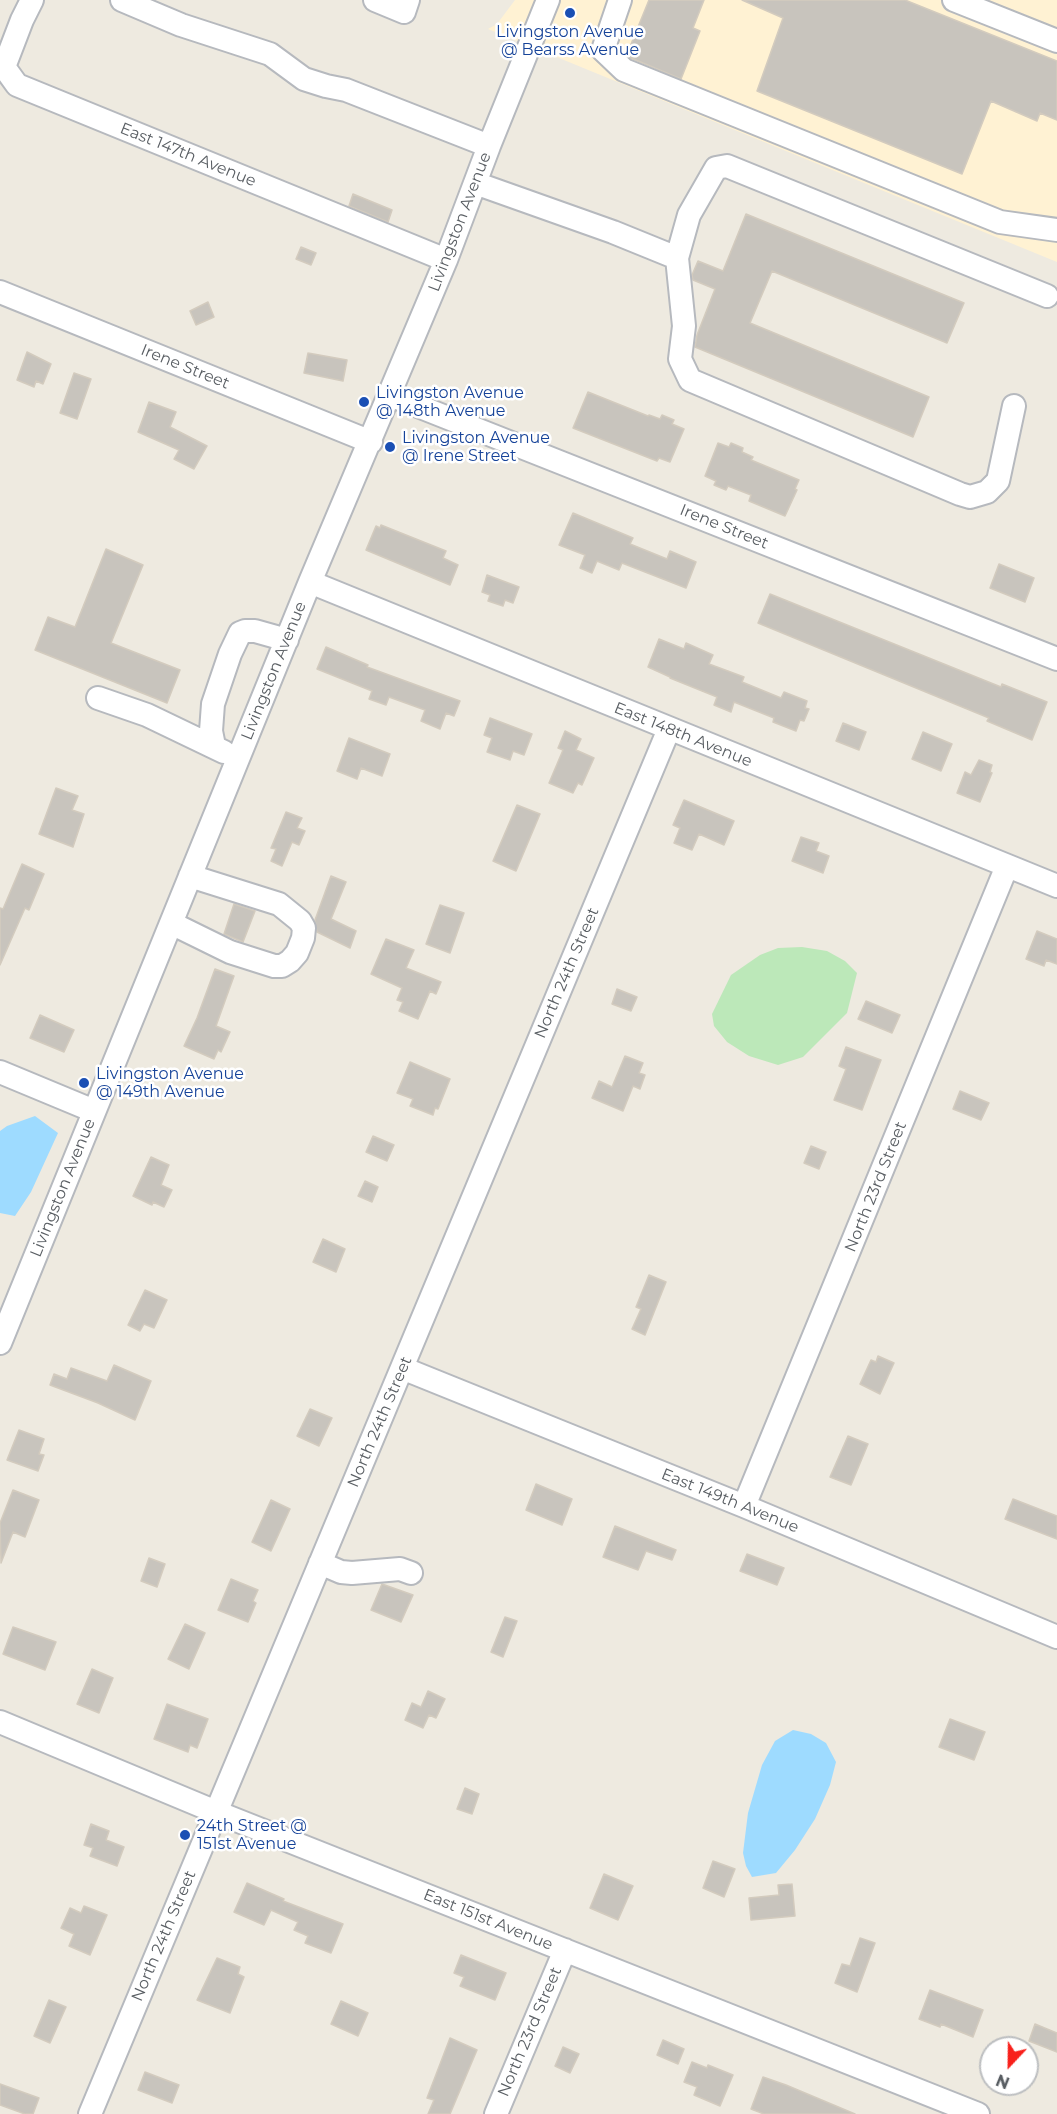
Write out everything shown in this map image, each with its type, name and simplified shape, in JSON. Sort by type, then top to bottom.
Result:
[{"type":"street","name":"East 147th Avenue","points":[[32,0],[4,68],[17,85],[446,260]]},
{"type":"street","points":[[122,0],[181,25],[270,54],[304,79],[346,90],[489,146]]},
{"type":"street","points":[[375,0],[404,12],[408,0]]},
{"type":"street","name":"Livingston Avenue","points":[[0,1343],[310,582],[446,260],[548,0]]},
{"type":"street","points":[[620,0],[603,50],[624,70],[1000,222],[1057,230]]},
{"type":"street","points":[[954,0],[1057,40]]},
{"type":"street","points":[[1014,406],[998,481],[987,492],[970,497],[690,380],[680,359],[684,326],[677,258],[689,216],[716,168],[727,166],[1047,296]]},
{"type":"street","points":[[475,183],[613,232],[677,258]]},
{"type":"street","name":"Irene Street","points":[[0,292],[371,442]]},
{"type":"street","name":"Irene Street","points":[[390,395],[1057,659]]},
{"type":"street","name":"East 148th Avenue","points":[[310,582],[1057,886]]},
{"type":"street","points":[[213,746],[211,731],[213,704],[230,654],[240,633],[255,631],[287,640]]},
{"type":"street","points":[[98,698],[147,715],[238,759]]},
{"type":"street","name":"North 24th Street","points":[[90,2114],[669,729]]},
{"type":"street","name":"North 23rd Street","points":[[744,1506],[1007,866]]},
{"type":"street","points":[[171,923],[230,952],[274,966],[282,966],[297,953],[304,928],[300,921],[279,904],[190,876]]},
{"type":"street","points":[[0,1072],[94,1111]]},
{"type":"street","name":"East 149th Avenue","points":[[402,1368],[744,1506],[1057,1637]]},
{"type":"street","points":[[320,1563],[340,1572],[400,1569],[411,1573]]},
{"type":"street","name":"East 151st Avenue","points":[[0,1722],[216,1812],[978,2114]]},
{"type":"street","name":"North 23rd Street","points":[[496,2114],[565,1950]]},
{"type":"shaded area","points":[[515,0],[539,0],[522,43],[488,29],[497,24]]},
{"type":"shaded area","points":[[557,0],[1057,0],[1057,262],[537,49]]},
{"type":"green space","points":[[802,947],[827,951],[845,961],[857,973],[847,1013],[803,1057],[778,1065],[749,1056],[727,1042],[714,1026],[712,1014],[731,975],[760,955],[778,948]]},
{"type":"water","points":[[35,1116],[58,1133],[31,1192],[15,1216],[0,1213],[0,1131],[7,1126]]},
{"type":"water","points":[[793,1730],[811,1734],[826,1743],[836,1762],[830,1785],[815,1819],[795,1850],[776,1873],[752,1877],[743,1853],[748,1813],[762,1765],[775,1741]]},
{"type":"building","points":[[649,0],[704,0],[693,28],[700,31],[681,79],[631,58],[627,54]]},
{"type":"building","points":[[742,0],[905,0],[1057,61],[1057,120],[1040,113],[1037,121],[991,101],[962,174],[757,91],[783,18]]},
{"type":"building","points":[[353,194],[392,210],[388,222],[349,206]]},
{"type":"building","points":[[746,214],[964,303],[947,343],[772,271],[750,323],[929,397],[913,437],[695,347],[697,335],[715,289],[693,280],[692,275],[698,261],[723,271]]},
{"type":"building","points":[[301,247],[316,253],[311,265],[296,259]]},
{"type":"building","points":[[208,302],[214,317],[196,325],[190,311]]},
{"type":"building","points":[[27,352],[51,364],[43,384],[36,381],[34,387],[17,380]]},
{"type":"building","points":[[308,353],[347,360],[343,381],[304,373]]},
{"type":"building","points":[[74,373],[91,379],[77,419],[60,413]]},
{"type":"building","points":[[588,392],[648,416],[660,419],[662,415],[674,420],[672,424],[684,429],[670,462],[659,458],[657,461],[573,428]]},
{"type":"building","points":[[149,402],[176,412],[170,427],[207,446],[194,469],[174,459],[179,450],[138,432]]},
{"type":"building","points":[[718,443],[729,447],[731,443],[743,448],[742,452],[753,457],[751,460],[799,480],[785,516],[749,501],[751,495],[728,486],[726,490],[714,485],[716,481],[705,476]]},
{"type":"building","points":[[573,513],[633,538],[630,544],[667,559],[670,551],[696,562],[686,588],[622,563],[619,570],[597,561],[592,573],[580,568],[585,555],[559,545]]},
{"type":"building","points":[[381,525],[446,551],[443,558],[458,565],[450,585],[366,550],[376,526],[380,528]]},
{"type":"building","points":[[106,549],[143,565],[111,643],[180,670],[167,703],[35,650],[48,617],[75,627]]},
{"type":"building","points":[[999,564],[1034,578],[1025,602],[990,588]]},
{"type":"building","points":[[487,575],[519,587],[513,603],[505,600],[503,606],[488,601],[490,595],[482,592]]},
{"type":"building","points":[[770,594],[1001,687],[1002,684],[1047,702],[1032,740],[987,721],[989,718],[758,623]]},
{"type":"building","points":[[659,639],[684,649],[686,643],[713,655],[709,664],[744,677],[742,682],[781,698],[784,692],[807,701],[805,708],[809,709],[804,721],[800,720],[796,731],[773,722],[774,718],[734,702],[731,712],[714,705],[717,697],[648,667]]},
{"type":"building","points":[[326,647],[368,665],[367,667],[460,701],[454,716],[446,713],[440,729],[421,721],[425,710],[389,697],[386,705],[369,699],[372,691],[317,669]]},
{"type":"building","points":[[490,718],[532,734],[524,755],[513,751],[510,760],[487,752],[492,738],[484,735]]},
{"type":"building","points":[[843,723],[866,732],[859,750],[836,741]]},
{"type":"building","points":[[565,731],[581,739],[576,750],[594,758],[582,785],[578,783],[573,793],[549,783],[563,750],[558,748]]},
{"type":"building","points":[[923,732],[952,744],[941,771],[912,759]]},
{"type":"building","points":[[349,738],[390,754],[382,776],[361,768],[357,779],[337,771]]},
{"type":"building","points":[[979,760],[992,765],[990,772],[992,773],[980,802],[957,793],[965,772],[971,775]]},
{"type":"building","points":[[56,788],[78,796],[72,810],[84,814],[73,847],[39,834]]},
{"type":"building","points":[[684,800],[734,821],[724,845],[699,834],[692,850],[674,843],[680,828],[673,825]]},
{"type":"building","points":[[517,805],[540,814],[516,871],[493,861]]},
{"type":"building","points":[[286,812],[302,818],[297,828],[305,831],[299,845],[292,842],[282,866],[271,861],[276,849],[271,848]]},
{"type":"building","points":[[801,837],[819,843],[816,851],[829,856],[823,873],[792,861]]},
{"type":"building","points":[[22,864],[44,874],[29,910],[25,908],[0,965],[0,908],[3,909]]},
{"type":"building","points":[[331,876],[346,882],[331,919],[356,931],[350,948],[317,932],[315,920]]},
{"type":"building","points":[[234,904],[255,911],[243,942],[224,934]]},
{"type":"building","points":[[440,905],[464,913],[450,953],[426,944]]},
{"type":"building","points":[[1037,931],[1057,939],[1057,964],[1046,960],[1044,966],[1026,959]]},
{"type":"building","points":[[386,939],[414,950],[406,968],[441,982],[436,994],[430,991],[418,1019],[399,1011],[403,1002],[397,1000],[402,988],[371,974]]},
{"type":"building","points":[[215,969],[234,976],[216,1026],[230,1032],[221,1052],[218,1050],[214,1059],[184,1046]]},
{"type":"building","points":[[617,989],[637,997],[631,1011],[612,1004]]},
{"type":"building","points":[[866,1001],[900,1015],[892,1033],[858,1019]]},
{"type":"building","points":[[40,1015],[74,1030],[64,1052],[30,1038]]},
{"type":"building","points":[[846,1047],[881,1060],[862,1110],[834,1100],[846,1069],[839,1066]]},
{"type":"building","points":[[625,1056],[643,1063],[639,1073],[645,1075],[640,1089],[633,1086],[623,1111],[592,1098],[599,1081],[612,1087]]},
{"type":"building","points":[[410,1062],[450,1079],[438,1109],[435,1108],[433,1115],[410,1106],[413,1099],[397,1093]]},
{"type":"building","points":[[960,1091],[989,1103],[981,1120],[953,1109]]},
{"type":"building","points":[[373,1136],[394,1145],[387,1161],[366,1152]]},
{"type":"building","points":[[811,1146],[826,1152],[819,1169],[804,1163]]},
{"type":"building","points":[[151,1157],[169,1165],[161,1185],[172,1190],[164,1207],[153,1202],[152,1205],[133,1196]]},
{"type":"building","points":[[365,1181],[378,1187],[372,1202],[358,1196]]},
{"type":"building","points":[[323,1239],[345,1249],[336,1272],[313,1262]]},
{"type":"building","points":[[649,1275],[666,1282],[645,1335],[632,1329],[641,1309],[636,1307]]},
{"type":"building","points":[[145,1290],[167,1300],[154,1328],[144,1324],[140,1331],[128,1325]]},
{"type":"building","points":[[878,1356],[894,1363],[880,1394],[860,1384],[871,1360],[876,1362]]},
{"type":"building","points":[[114,1365],[151,1381],[135,1420],[50,1385],[54,1374],[67,1379],[71,1368],[107,1381]]},
{"type":"building","points":[[310,1409],[332,1418],[319,1446],[297,1436]]},
{"type":"building","points":[[19,1430],[44,1439],[39,1454],[44,1455],[38,1471],[7,1460]]},
{"type":"building","points":[[848,1436],[868,1444],[851,1485],[830,1477]]},
{"type":"building","points":[[536,1484],[572,1499],[562,1525],[526,1510]]},
{"type":"building","points":[[13,1490],[39,1500],[25,1537],[13,1532],[1,1563],[0,1523]]},
{"type":"building","points":[[1013,1499],[1057,1516],[1057,1539],[1005,1519]]},
{"type":"building","points":[[271,1500],[290,1509],[271,1551],[252,1542]]},
{"type":"building","points":[[615,1526],[676,1550],[672,1560],[646,1551],[638,1570],[603,1557]]},
{"type":"building","points":[[747,1554],[784,1568],[777,1585],[740,1571]]},
{"type":"building","points":[[149,1558],[165,1564],[157,1587],[141,1581]]},
{"type":"building","points":[[231,1579],[258,1590],[253,1601],[256,1603],[248,1622],[218,1610]]},
{"type":"building","points":[[382,1584],[413,1595],[401,1622],[371,1610]]},
{"type":"building","points":[[505,1617],[517,1621],[503,1657],[491,1652]]},
{"type":"building","points":[[185,1624],[205,1633],[189,1669],[168,1659]]},
{"type":"building","points":[[13,1627],[56,1642],[45,1670],[3,1654]]},
{"type":"building","points":[[92,1669],[113,1678],[99,1713],[77,1704]]},
{"type":"building","points":[[428,1691],[445,1699],[436,1718],[429,1715],[423,1728],[405,1720],[412,1703],[421,1707]]},
{"type":"building","points":[[167,1704],[208,1719],[197,1748],[190,1745],[188,1752],[154,1739]]},
{"type":"building","points":[[950,1719],[985,1732],[974,1760],[939,1747]]},
{"type":"building","points":[[465,1788],[479,1794],[472,1814],[457,1809]]},
{"type":"building","points":[[91,1824],[109,1831],[106,1840],[124,1847],[117,1866],[90,1856],[93,1848],[84,1845]]},
{"type":"building","points":[[713,1861],[735,1869],[724,1897],[703,1888]]},
{"type":"building","points":[[604,1874],[633,1886],[618,1920],[590,1908]]},
{"type":"building","points":[[247,1883],[284,1899],[283,1901],[343,1924],[331,1953],[305,1943],[308,1936],[294,1930],[298,1922],[271,1910],[264,1925],[234,1912]]},
{"type":"building","points":[[792,1884],[795,1916],[751,1920],[749,1898],[779,1895],[778,1885]]},
{"type":"building","points":[[84,1906],[107,1915],[90,1955],[69,1946],[74,1934],[61,1928],[70,1908],[81,1913]]},
{"type":"building","points":[[860,1938],[875,1943],[857,1992],[835,1983],[842,1964],[850,1966]]},
{"type":"building","points":[[461,1955],[506,1973],[495,2000],[460,1986],[464,1977],[454,1973]]},
{"type":"building","points":[[217,1958],[240,1967],[238,1974],[244,1977],[230,2013],[197,2000]]},
{"type":"building","points":[[930,1990],[983,2010],[973,2037],[941,2024],[940,2027],[919,2019]]},
{"type":"building","points":[[49,2000],[66,2007],[50,2043],[34,2036]]},
{"type":"building","points":[[341,2001],[368,2013],[358,2036],[331,2024]]},
{"type":"building","points":[[1035,2024],[1057,2033],[1057,2052],[1039,2045],[1039,2036],[1031,2036]]},
{"type":"building","points":[[450,2038],[477,2050],[450,2114],[428,2114],[434,2100],[427,2098]]},
{"type":"building","points":[[663,2040],[684,2049],[678,2064],[657,2055]]},
{"type":"building","points":[[563,2047],[579,2054],[570,2073],[555,2066]]},
{"type":"building","points":[[692,2062],[707,2068],[708,2065],[733,2075],[720,2106],[694,2095],[697,2087],[684,2082]]},
{"type":"building","points":[[145,2072],[179,2085],[172,2103],[138,2090]]},
{"type":"building","points":[[763,2077],[855,2114],[764,2114],[751,2109]]},
{"type":"building","points":[[0,2084],[39,2098],[33,2114],[25,2114],[0,2105]]},
{"type":"place","name":"Livingston Avenue @ Bearss Avenue","points":[[570,13]]},
{"type":"place","name":"Livingston Avenue @ 148th Avenue","points":[[364,402]]},
{"type":"place","name":"Livingston Avenue @ Irene Street","points":[[390,447]]},
{"type":"place","name":"Livingston Avenue @ 149th Avenue","points":[[84,1083]]},
{"type":"place","name":"24th Street @ 151st Avenue","points":[[185,1835]]}]
